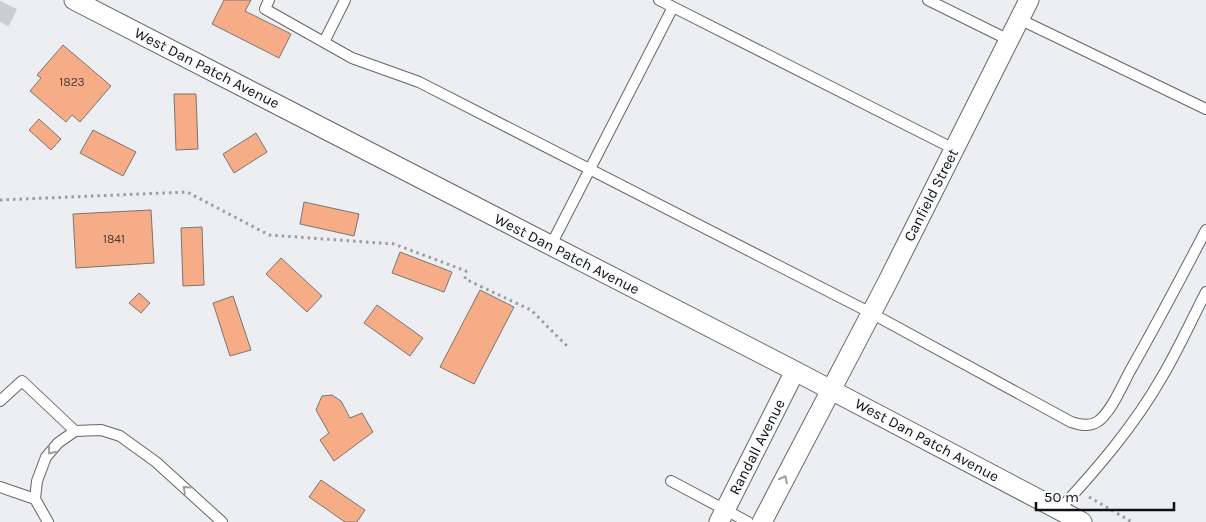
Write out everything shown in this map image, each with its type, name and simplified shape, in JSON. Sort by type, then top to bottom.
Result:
[{"type":"street","name":"West Dan Patch Avenue","points":[[74,0],[830,389],[1082,522]]},
{"type":"street","name":"Canfield Street","points":[[830,389],[1029,0]]},
{"type":"street","name":"Randall Avenue","points":[[722,516],[795,371]]},
{"type":"street","points":[[762,522],[830,389]]},
{"type":"lane","points":[[269,0],[265,9],[352,58],[419,82],[870,314],[1071,422],[1081,425],[1090,425],[1098,422],[1115,399],[1206,230]]},
{"type":"lane","points":[[324,42],[345,0]]},
{"type":"lane","points":[[660,0],[954,149]]},
{"type":"lane","points":[[928,0],[1008,40]]},
{"type":"lane","points":[[550,245],[672,7]]},
{"type":"lane","points":[[1019,19],[1206,109]]},
{"type":"lane","points":[[1059,510],[1114,447],[1162,378],[1206,292]]},
{"type":"lane","points":[[0,401],[22,381],[75,431]]},
{"type":"lane","points":[[48,522],[35,499],[37,481],[46,456],[58,443],[75,431],[101,430],[120,436],[156,462],[222,522]]},
{"type":"lane","points":[[670,482],[722,516],[748,522]]},
{"type":"lane","points":[[0,487],[35,499]]},
{"type":"path","points":[[0,200],[187,192],[269,235],[394,244],[466,271],[465,279],[531,310],[567,346]]},
{"type":"path","points":[[1077,491],[1132,522]]},
{"type":"building","points":[[224,0],[251,0],[245,11],[291,34],[279,58],[212,24]]},
{"type":"building","points":[[63,45],[111,86],[80,122],[72,115],[66,122],[30,91],[41,78],[37,75]]},
{"type":"building","points":[[174,94],[196,94],[198,149],[176,150]]},
{"type":"building","points":[[39,119],[61,139],[51,150],[29,130]]},
{"type":"building","points":[[93,130],[136,152],[123,176],[80,153]]},
{"type":"building","points":[[256,133],[267,152],[234,173],[223,154]]},
{"type":"building","points":[[304,202],[359,214],[354,236],[300,224]]},
{"type":"building","points":[[151,210],[154,263],[76,268],[73,214]]},
{"type":"building","points":[[202,227],[204,285],[183,286],[181,228]]},
{"type":"building","points":[[400,252],[452,272],[444,292],[392,273]]},
{"type":"building","points":[[281,258],[322,296],[307,312],[266,274]]},
{"type":"building","points":[[480,290],[514,307],[474,384],[440,367]]},
{"type":"building","points":[[139,293],[150,303],[141,313],[129,303]]},
{"type":"building","points":[[233,296],[251,350],[230,356],[213,303]]},
{"type":"building","points":[[377,305],[423,338],[410,356],[364,323]]},
{"type":"building","points":[[332,395],[341,401],[350,418],[362,413],[373,432],[334,461],[320,440],[329,433],[316,410],[322,396]]},
{"type":"building","points":[[321,480],[365,510],[357,522],[345,522],[309,497]]},
{"type":"tunnel","points":[[0,22],[11,0]]}]
